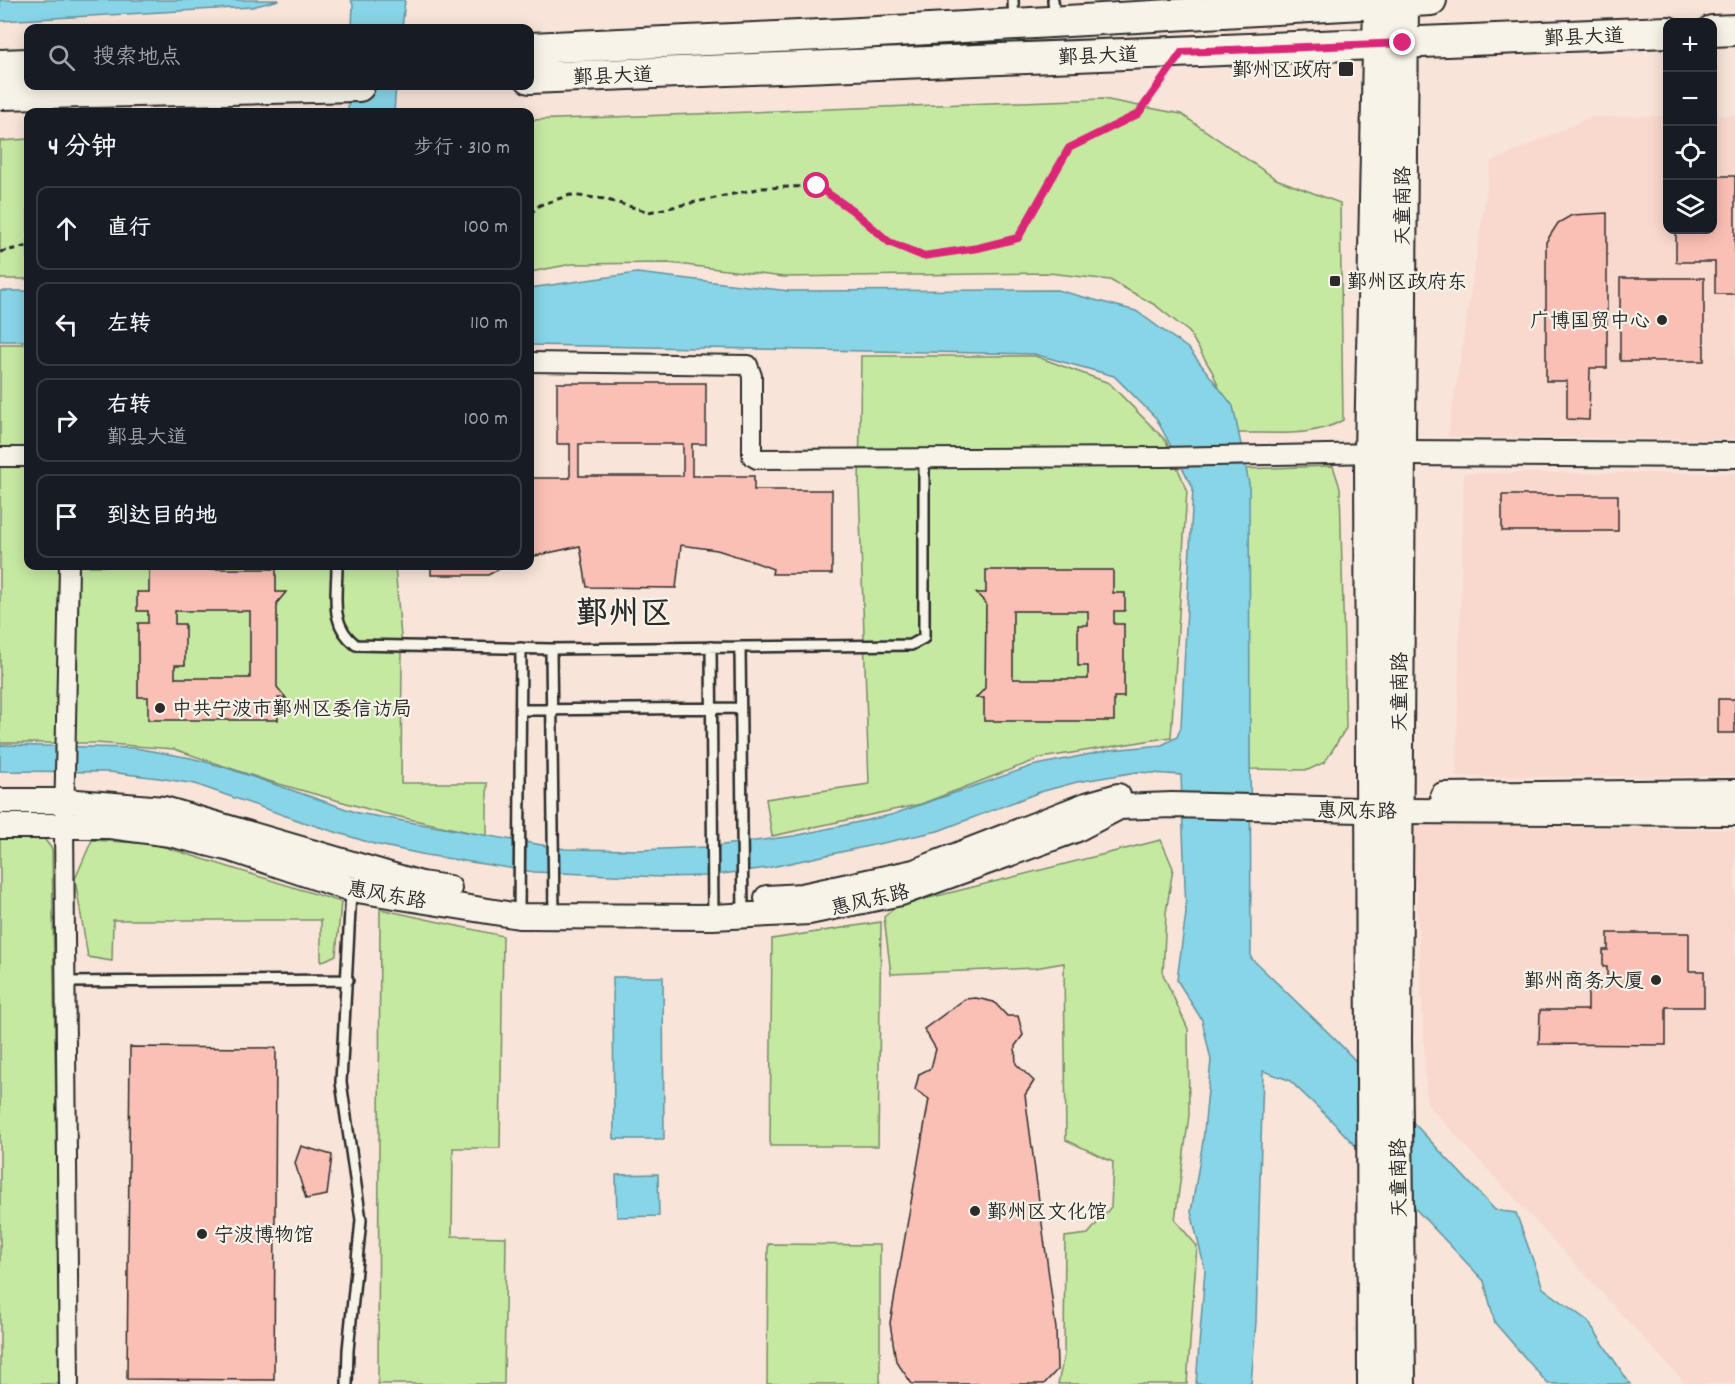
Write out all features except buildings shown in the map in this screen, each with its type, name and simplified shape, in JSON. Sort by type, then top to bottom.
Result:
[{"type":"main road","name":"鄞县大道","points":[[534,48],[1014,12],[1399,1]]},
{"type":"main road","name":"天童南路","points":[[1373,1384],[1372,1098],[1401,453],[1390,43],[1399,1]]},
{"type":"main road","points":[[1717,30],[1735,30]]},
{"type":"main road","name":"鄞县大道","points":[[534,78],[1663,32]]},
{"type":"main road","points":[[1385,803],[1370,453],[1390,43]]},
{"type":"main road","points":[[0,65],[24,64]]},
{"type":"main road","points":[[0,94],[173,90]]},
{"type":"main road","name":"天童南路","points":[[1385,803],[1396,1041],[1400,1384]]},
{"type":"street","points":[[534,362],[748,365],[752,376],[752,456],[757,459],[1163,457],[1370,453],[1735,455]]},
{"type":"street","points":[[0,457],[24,457]]},
{"type":"street","points":[[69,570],[64,826],[69,1384]]},
{"type":"street","name":"惠风东路","points":[[0,826],[110,826],[170,834],[231,849],[351,889],[520,908],[713,909],[743,908],[914,872],[1086,805],[1132,792],[1173,798],[1254,801],[1735,813]]},
{"type":"street","name":"惠风东路","points":[[1385,803],[1735,792]]},
{"type":"street","name":"惠风东路","points":[[0,801],[64,801],[164,809],[421,884],[520,908]]},
{"type":"lane","points":[[337,570],[337,620],[343,635],[356,645],[711,648],[911,645],[924,638],[924,458]]},
{"type":"lane","points":[[740,647],[743,908]]},
{"type":"lane","points":[[520,908],[521,648]]},
{"type":"lane","points":[[551,648],[554,909]]},
{"type":"lane","points":[[711,648],[713,909]]},
{"type":"lane","points":[[521,710],[740,708]]},
{"type":"lane","points":[[347,1384],[348,1350],[361,1220],[341,1082],[351,889]]},
{"type":"lane","points":[[65,982],[348,980]]},
{"type":"path","points":[[534,211],[540,206],[570,195],[604,199],[649,212],[762,188],[817,186],[852,210],[889,242],[923,256],[978,248],[1018,238],[1069,148],[1138,114],[1182,52]]},
{"type":"path","points":[[0,252],[24,247]]},
{"type":"shaded area","points":[[1717,115],[1735,115],[1735,439],[1448,437],[1491,162],[1590,117],[1663,116],[1663,234],[1717,234]]},
{"type":"shaded area","points":[[1464,473],[1735,473],[1735,776],[1456,777]]},
{"type":"shaded area","points":[[1413,824],[1735,830],[1735,1384],[1686,1384],[1427,1104]]},
{"type":"green space","points":[[1103,99],[1181,114],[1276,179],[1340,203],[1343,420],[1331,426],[1306,432],[1237,433],[1213,373],[1189,332],[1155,305],[1110,280],[1049,273],[784,277],[669,263],[572,264],[534,271],[534,120]]},
{"type":"green space","points":[[24,139],[24,279],[0,279],[0,141]]},
{"type":"green space","points":[[0,344],[24,344],[24,570],[395,570],[402,649],[401,783],[487,783],[487,836],[382,813],[265,780],[174,749],[96,743],[0,743]]},
{"type":"green space","points":[[861,356],[1035,356],[1109,383],[1166,441],[1187,490],[1171,737],[1041,758],[921,804],[772,836],[766,799],[869,784],[859,486]]},
{"type":"green space","points":[[1333,466],[1340,488],[1346,728],[1325,762],[1308,770],[1250,769],[1240,469]]},
{"type":"green space","points":[[42,836],[52,849],[60,1384],[0,1384],[0,837]]},
{"type":"green space","points":[[92,840],[155,844],[341,902],[336,955],[321,962],[321,920],[113,920],[112,961],[88,957],[75,879]]},
{"type":"green space","points":[[1161,840],[1173,868],[1166,913],[1163,974],[1188,1029],[1189,1115],[1175,1220],[1197,1246],[1187,1384],[1058,1384],[1064,1355],[1065,1237],[1088,1234],[1111,1207],[1113,1162],[1066,1140],[1064,963],[1035,968],[891,974],[884,917],[897,906]]},
{"type":"green space","points":[[380,909],[503,936],[500,1148],[453,1148],[452,1236],[506,1237],[504,1384],[378,1384]]},
{"type":"green space","points":[[881,922],[878,1146],[770,1146],[772,939]]},
{"type":"green space","points":[[768,1244],[880,1245],[880,1384],[767,1384]]},
{"type":"water","points":[[0,0],[279,0],[252,7],[0,21]]},
{"type":"water","points":[[351,0],[405,0],[402,24],[352,24]]},
{"type":"water","points":[[349,90],[396,90],[394,108],[348,108]]},
{"type":"water","points":[[637,273],[789,291],[1057,290],[1136,311],[1189,349],[1233,406],[1249,483],[1251,958],[1336,1040],[1495,1210],[1516,1213],[1543,1288],[1588,1321],[1630,1384],[1548,1384],[1495,1323],[1484,1281],[1330,1119],[1289,1080],[1263,1071],[1256,1322],[1251,1384],[1196,1384],[1205,1270],[1191,1212],[1203,1141],[1211,1060],[1202,1020],[1177,980],[1186,913],[1181,775],[1137,772],[1077,782],[1040,792],[938,831],[767,868],[707,876],[663,877],[534,872],[426,855],[374,844],[195,784],[159,778],[109,772],[0,771],[0,745],[135,748],[191,758],[224,767],[358,813],[565,849],[640,850],[707,847],[794,836],[891,815],[1032,766],[1110,750],[1162,745],[1177,737],[1181,727],[1193,488],[1156,418],[1114,376],[1034,354],[534,345],[534,287]]},
{"type":"water","points":[[0,291],[24,291],[24,341],[0,341]]},
{"type":"water","points":[[613,977],[663,977],[664,1139],[614,1139]]},
{"type":"water","points":[[658,1174],[659,1216],[617,1217],[616,1175]]},
{"type":"place","name":"鄞州区政府","points":[[1346,69]]},
{"type":"place","name":"鄞州区政府东","points":[[1335,281]]},
{"type":"place","name":"广博国贸中心","points":[[1662,320]]},
{"type":"place","name":"中共宁波市鄞州区委信访局","points":[[160,708]]},
{"type":"place","name":"鄞州商务大厦","points":[[1656,980]]},
{"type":"place","name":"鄞州区文化馆","points":[[975,1211]]},
{"type":"place","name":"宁波博物馆","points":[[202,1234]]},
{"type":"district","name":"鄞州区","points":[[624,612]]},
{"type":"route","points":[[817,186],[852,210],[889,242],[923,256],[978,248],[1018,238],[1069,148],[1138,114],[1182,52],[1403,43]]}]
